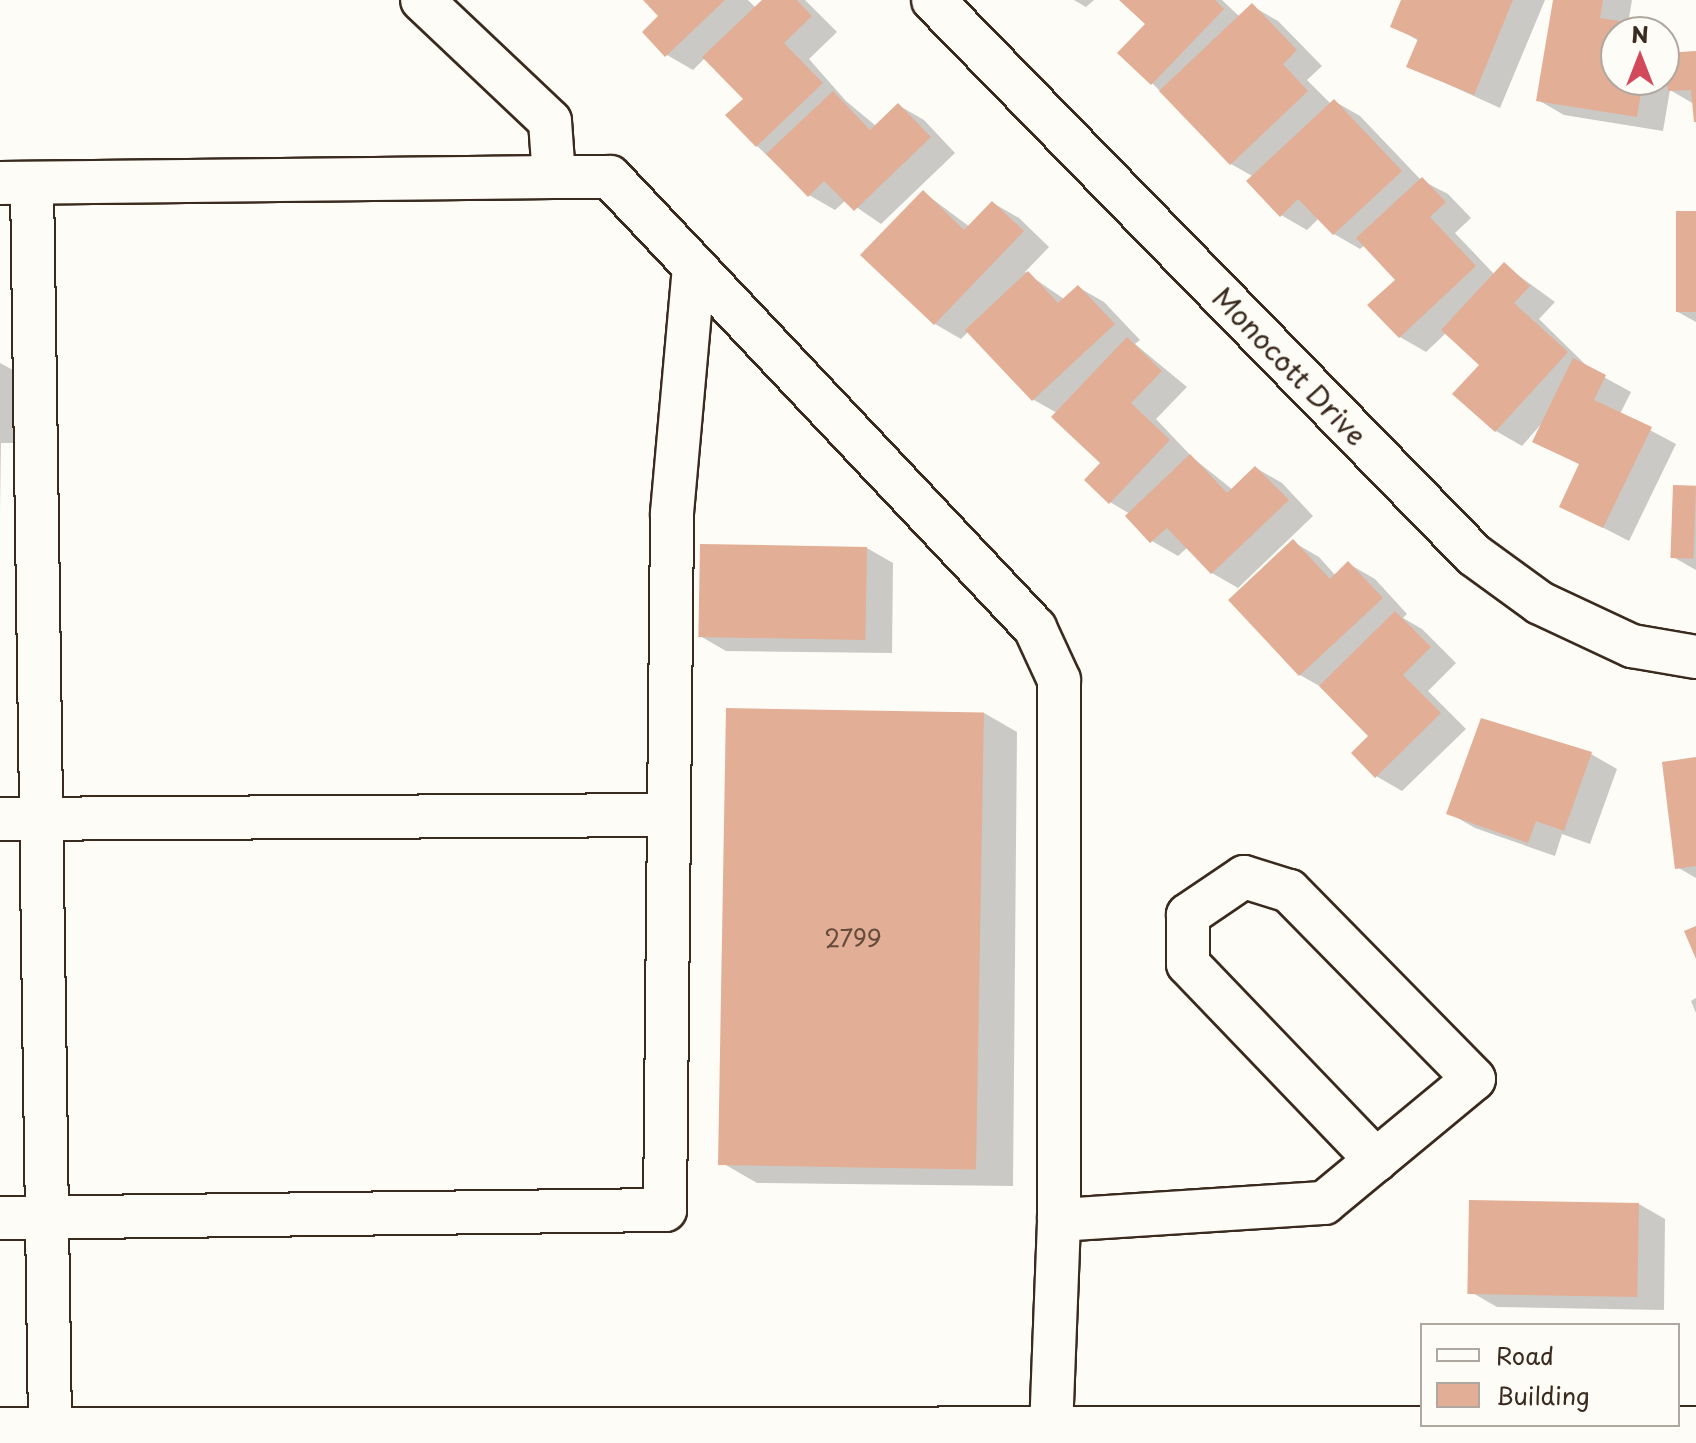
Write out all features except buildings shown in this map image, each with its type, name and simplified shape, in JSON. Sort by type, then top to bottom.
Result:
[{"type":"main road","points":[[0,1430],[1696,1429]]},
{"type":"street","points":[[422,0],[550,121],[554,177]]},
{"type":"street","name":"Monocott Drive","points":[[933,0],[1474,555],[1540,603],[1632,646],[1696,657]]},
{"type":"street","points":[[50,1430],[41,815],[16,183],[610,177],[1035,628],[1059,680],[1059,1220],[1051,1430]]},
{"type":"street","points":[[0,1218],[665,1210],[672,513],[694,267]]},
{"type":"street","points":[[0,819],[41,815],[669,815]]},
{"type":"street","points":[[1059,1220],[1324,1203],[1474,1079],[1289,891],[1244,877],[1188,915],[1188,964],[1376,1160]]}]
